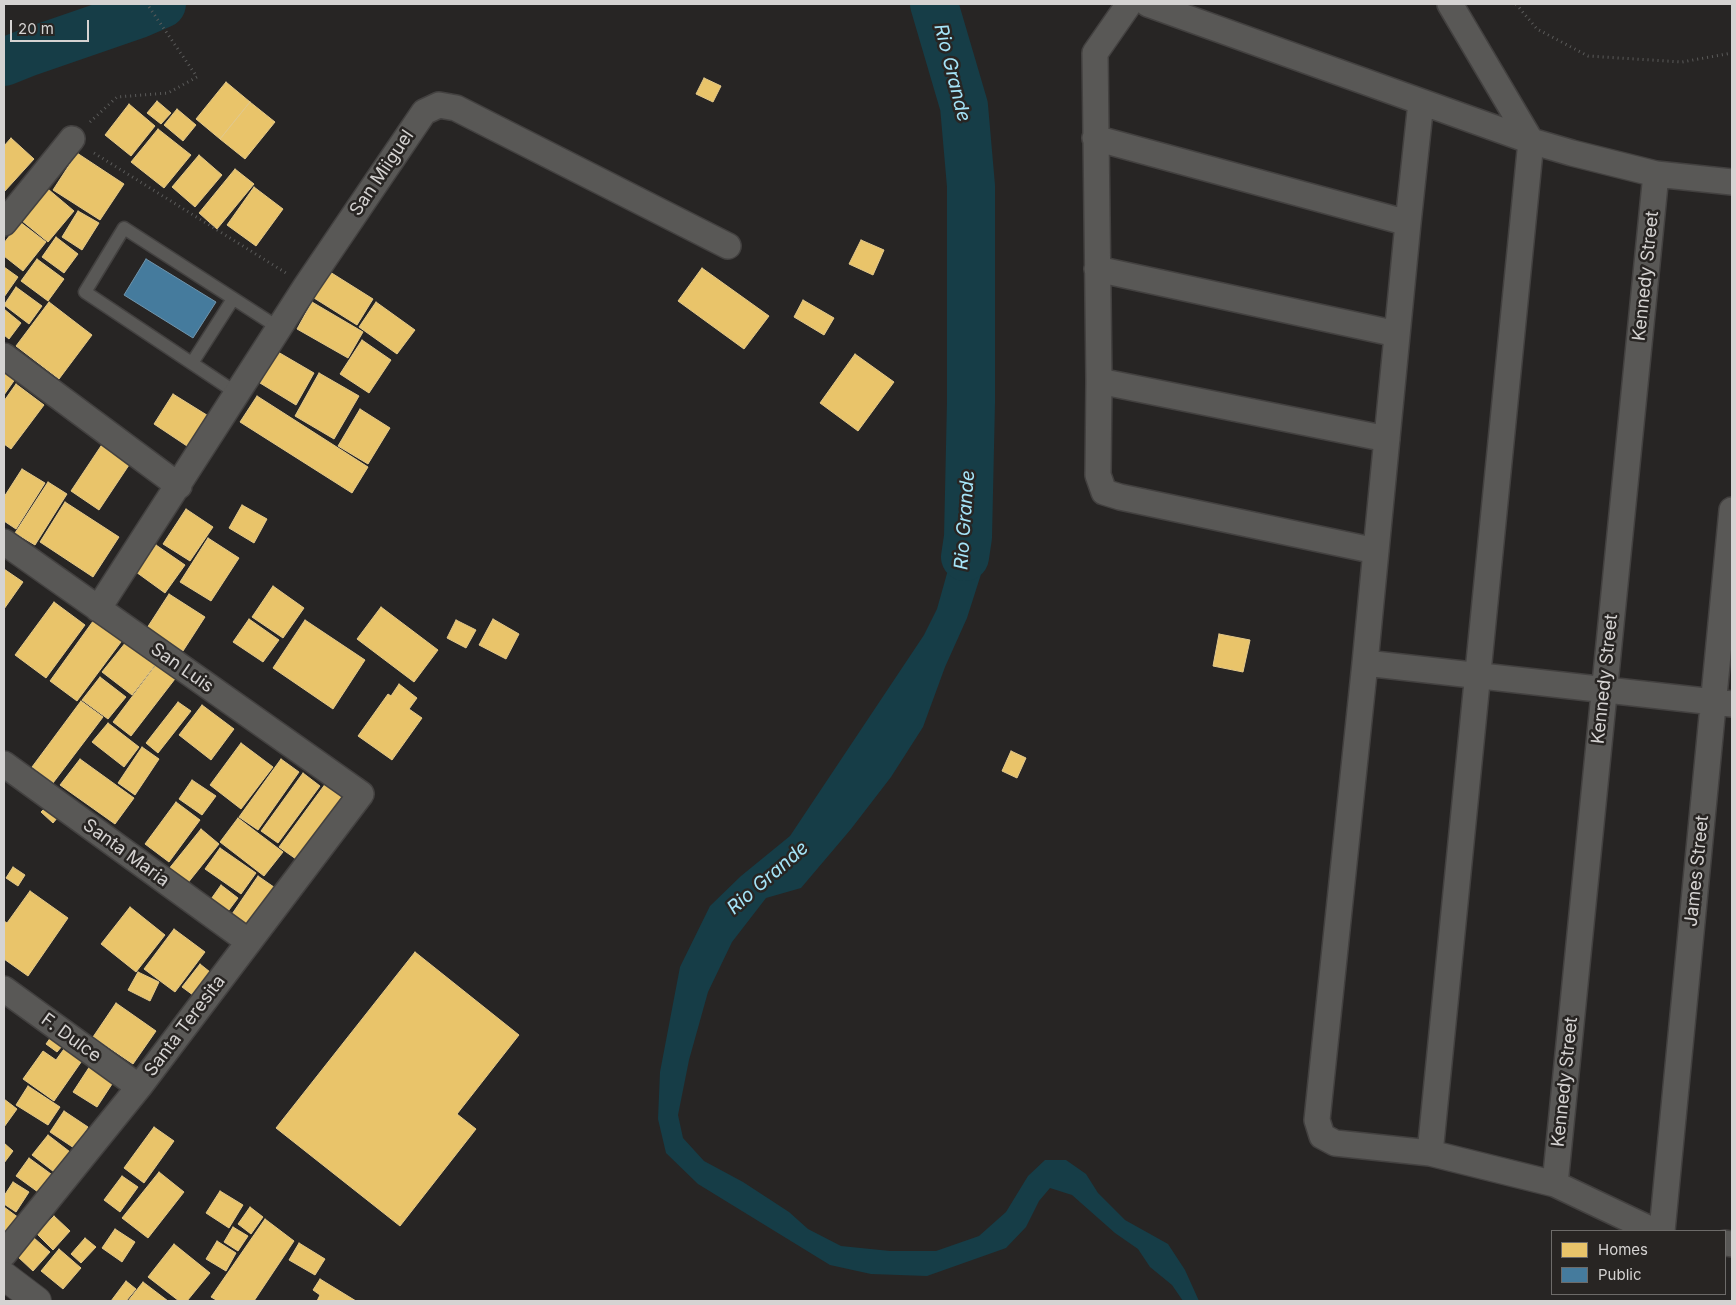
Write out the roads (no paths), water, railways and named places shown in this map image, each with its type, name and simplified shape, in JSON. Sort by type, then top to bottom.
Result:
[{"type":"main road","points":[[4,1276],[37,1301]]},
{"type":"street","points":[[1129,4],[1096,53],[1098,475],[1104,492],[1376,551]]},
{"type":"street","points":[[1148,4],[1531,141],[1656,174],[1732,182]]},
{"type":"street","points":[[1430,1153],[1531,141],[1450,4]]},
{"type":"street","points":[[1421,102],[1317,1120],[1322,1136],[1335,1143],[1430,1153],[1555,1184],[1652,1230]]},
{"type":"street","name":"San Miiguel","points":[[98,609],[179,486],[306,286],[424,112],[439,105],[456,108],[728,246]]},
{"type":"street","points":[[1096,138],[1408,223]]},
{"type":"street","points":[[4,223],[72,139]]},
{"type":"street","name":"Kennedy Street","points":[[1555,1184],[1656,174]]},
{"type":"street","points":[[1098,269],[1397,334]]},
{"type":"street","points":[[4,356],[179,486]]},
{"type":"street","points":[[1099,381],[1387,439]]},
{"type":"street","name":"James Street","points":[[1662,1230],[1723,703],[1732,510]]},
{"type":"street","name":"San Luis","points":[[4,542],[361,794]]},
{"type":"street","points":[[1365,663],[1723,703]]},
{"type":"street","name":"Santa Maria","points":[[4,764],[249,942]]},
{"type":"street","name":"Santa Teresita","points":[[4,1254],[139,1087],[361,794]]},
{"type":"street","name":"F. Dulce","points":[[4,989],[139,1087]]},
{"type":"lane","points":[[238,394],[85,292],[124,228],[279,328]]},
{"type":"lane","points":[[192,363],[233,299]]},
{"type":"water","points":[[952,488],[986,493],[982,524],[982,571],[967,618],[945,667],[923,727],[891,777],[851,829],[801,888],[766,898],[732,942],[708,992],[689,1060],[678,1115],[683,1138],[704,1161],[743,1182],[789,1212],[808,1229],[841,1246],[890,1251],[936,1251],[979,1236],[1006,1212],[1028,1176],[1045,1160],[1066,1160],[1086,1174],[1098,1193],[1125,1220],[1168,1244],[1185,1270],[1199,1301],[1183,1301],[1172,1285],[1150,1267],[1138,1249],[1115,1233],[1072,1195],[1050,1188],[1039,1201],[1026,1227],[1006,1248],[927,1276],[871,1274],[830,1265],[698,1184],[666,1153],[658,1119],[660,1072],[680,967],[710,906],[741,876],[790,836],[924,635],[937,609],[953,552]]},
{"type":"waterway","name":"Rio Grande","points":[[4,62],[162,4]]},
{"type":"waterway","name":"Rio Grande","points":[[934,4],[964,106],[971,186],[971,402],[968,537],[965,557]]}]
